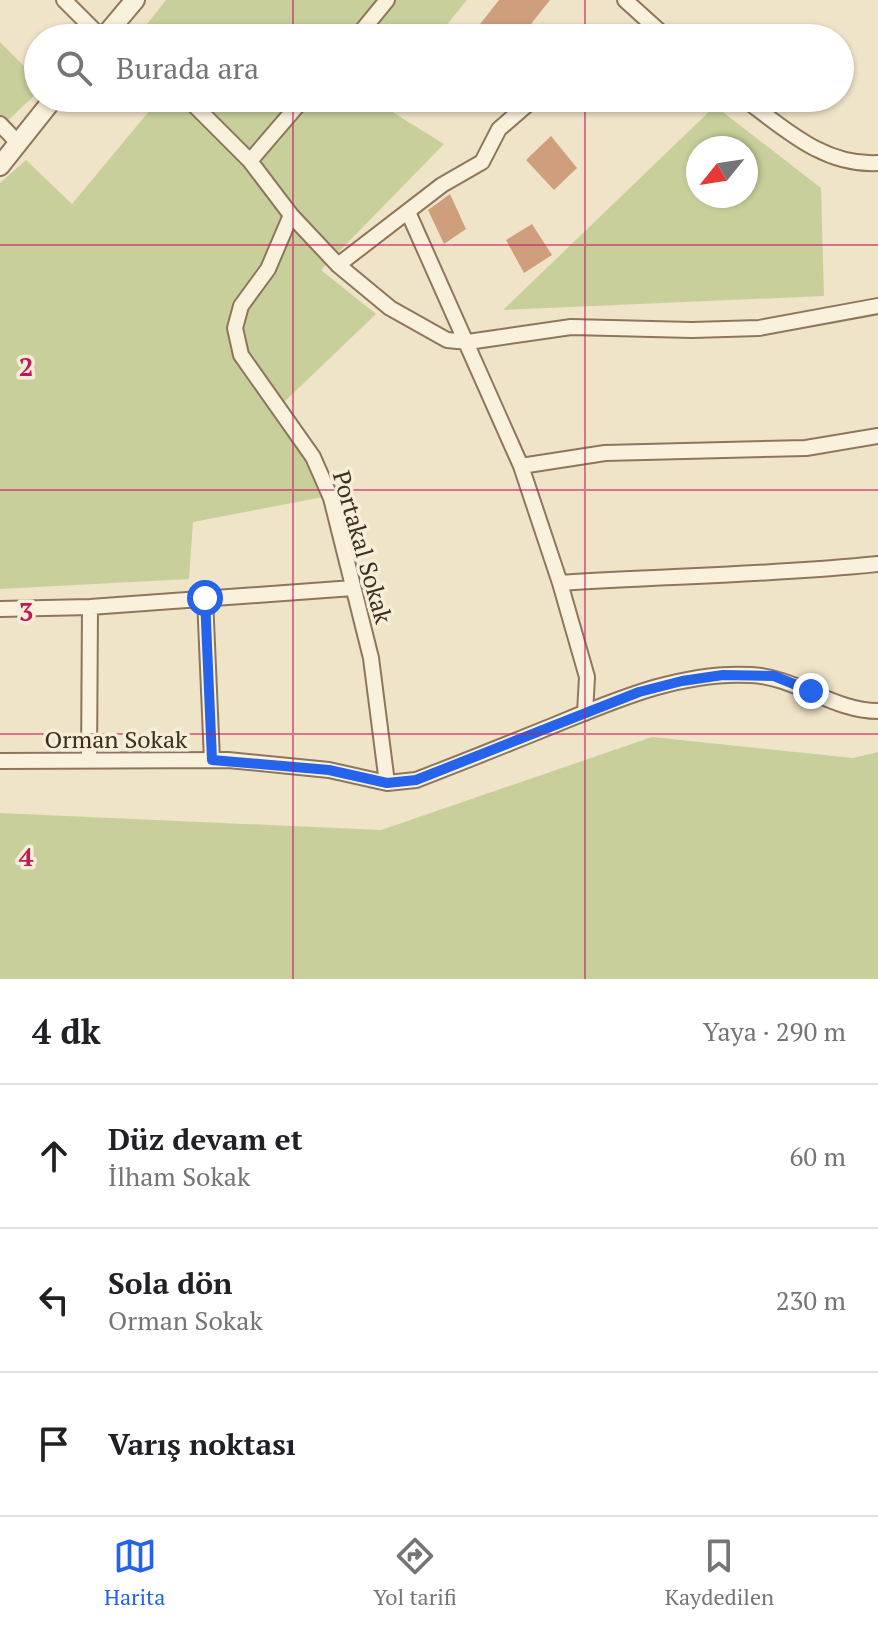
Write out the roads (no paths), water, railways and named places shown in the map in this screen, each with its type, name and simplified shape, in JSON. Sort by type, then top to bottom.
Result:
[{"type":"street","points":[[64,0],[97,24]]},
{"type":"street","points":[[119,24],[135,0]]},
{"type":"street","points":[[367,24],[387,0]]},
{"type":"street","points":[[625,0],[652,24]]},
{"type":"street","points":[[0,166],[43,112]]},
{"type":"street","points":[[201,112],[250,161],[291,215],[338,265],[390,308],[447,340],[468,342],[571,327],[759,328],[878,306]]},
{"type":"street","points":[[250,161],[292,112]]},
{"type":"street","points":[[338,265],[442,185],[482,162],[499,129],[519,112]]},
{"type":"street","points":[[762,112],[814,150],[859,164],[878,163]]},
{"type":"street","points":[[0,124],[19,144]]},
{"type":"street","points":[[408,212],[521,466],[587,677],[585,713]]},
{"type":"street","name":"Portakal Sokak","points":[[291,215],[268,269],[241,306],[235,328],[241,355],[313,457],[331,498],[371,658],[387,783]]},
{"type":"street","points":[[521,466],[605,453],[806,448],[878,436]]},
{"type":"street","points":[[560,583],[807,571],[878,564]]},
{"type":"street","points":[[0,609],[90,607],[353,588]]},
{"type":"street","points":[[205,598],[212,760]]},
{"type":"street","points":[[89,761],[90,607]]},
{"type":"street","name":"Orman Sokak","points":[[0,761],[212,760],[329,770],[387,783],[416,780],[639,692],[682,681],[748,674],[774,676],[854,709],[878,711]]}]
